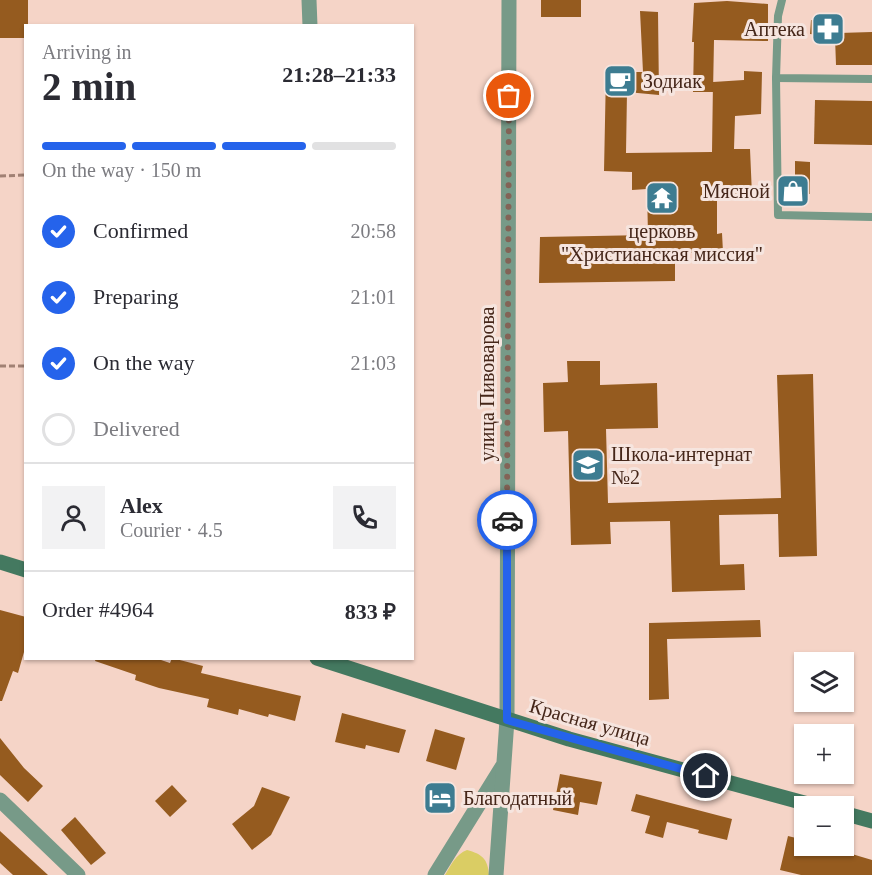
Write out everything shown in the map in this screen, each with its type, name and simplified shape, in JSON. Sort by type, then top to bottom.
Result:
[{"type":"street","points":[[309,0],[310,24]]},
{"type":"street","name":"улица Пивоварова","points":[[496,875],[507,720],[509,0]]},
{"type":"street","points":[[0,562],[24,569]]},
{"type":"street","name":"Красная улица","points":[[323,660],[569,739],[794,800]]},
{"type":"street","points":[[435,875],[504,764]]},
{"type":"street","points":[[0,800],[78,875]]},
{"type":"street","points":[[854,816],[872,821]]},
{"type":"lane","points":[[782,0],[778,16],[776,78],[778,215],[872,217]]},
{"type":"lane","points":[[776,78],[872,79]]},
{"type":"path","points":[[0,176],[24,175]]},
{"type":"path","points":[[0,366],[24,366]]},
{"type":"shaded area","points":[[467,850],[483,858],[489,875],[445,875],[457,857]]},
{"type":"building","points":[[0,0],[28,0],[28,24],[24,24],[24,38],[0,38]]},
{"type":"building","points":[[541,0],[581,0],[581,17],[541,17]]},
{"type":"building","points":[[727,1],[768,4],[768,41],[714,40],[713,92],[693,92],[694,3]]},
{"type":"building","points":[[640,11],[658,12],[659,95],[627,92],[626,153],[712,152],[713,82],[744,80],[744,71],[762,72],[761,114],[735,116],[734,149],[750,149],[752,195],[717,197],[717,234],[722,233],[723,252],[675,253],[675,281],[539,283],[540,237],[648,235],[647,189],[632,190],[632,172],[604,171],[606,72],[643,72]]},
{"type":"building","points":[[811,20],[840,23],[839,33],[872,32],[872,65],[836,65],[835,37],[810,34]]},
{"type":"building","points":[[815,100],[872,101],[872,145],[814,144]]},
{"type":"building","points":[[795,161],[810,162],[810,194],[795,194]]},
{"type":"building","name":"Школа-интернат №2","points":[[567,361],[600,361],[600,385],[657,383],[658,428],[606,429],[608,503],[781,498],[777,375],[813,374],[817,556],[779,557],[778,514],[719,515],[720,565],[744,564],[745,590],[672,592],[670,521],[610,522],[611,544],[571,545],[568,431],[544,432],[543,383],[568,382]]},
{"type":"building","points":[[0,610],[24,616],[24,652],[18,673],[13,671],[2,701],[0,701]]},
{"type":"building","points":[[760,620],[761,637],[667,639],[669,699],[649,700],[649,623]]},
{"type":"building","points":[[161,660],[170,663],[171,660],[180,660],[203,666],[201,673],[301,696],[295,721],[239,709],[238,715],[207,707],[209,699],[135,680],[136,675],[95,661]]},
{"type":"building","points":[[342,713],[406,730],[399,753],[366,745],[365,749],[335,742]]},
{"type":"building","points":[[435,729],[465,738],[456,770],[426,761]]},
{"type":"building","points":[[0,738],[24,768],[43,786],[28,802],[0,775]]},
{"type":"building","points":[[560,774],[602,782],[597,805],[580,802],[578,815],[553,810]]},
{"type":"building","points":[[172,785],[187,801],[170,817],[155,801]]},
{"type":"building","points":[[262,787],[290,797],[271,835],[252,850],[232,824],[254,806]]},
{"type":"building","points":[[636,794],[732,819],[727,840],[667,822],[663,838],[645,833],[650,816],[631,811]]},
{"type":"building","points":[[75,817],[106,853],[91,865],[61,830]]},
{"type":"building","points":[[0,831],[48,875],[13,875],[0,863]]},
{"type":"building","points":[[788,836],[794,838],[794,856],[854,855],[872,860],[872,875],[801,875],[780,870]]},
{"type":"way so far","points":[[507,520],[509,96]]},
{"type":"place","name":"Аптека","points":[[828,29]]},
{"type":"place","name":"Зодиак","points":[[620,81]]},
{"type":"place","name":"Мясной","points":[[793,191]]},
{"type":"place","name":"церковь \"Христианская миссия\"","points":[[662,198]]},
{"type":"place","name":"Школа-интернат №2","points":[[588,465]]},
{"type":"place","name":"Благодатный","points":[[440,798]]},
{"type":"route","points":[[507,520],[507,720],[706,776]]}]
